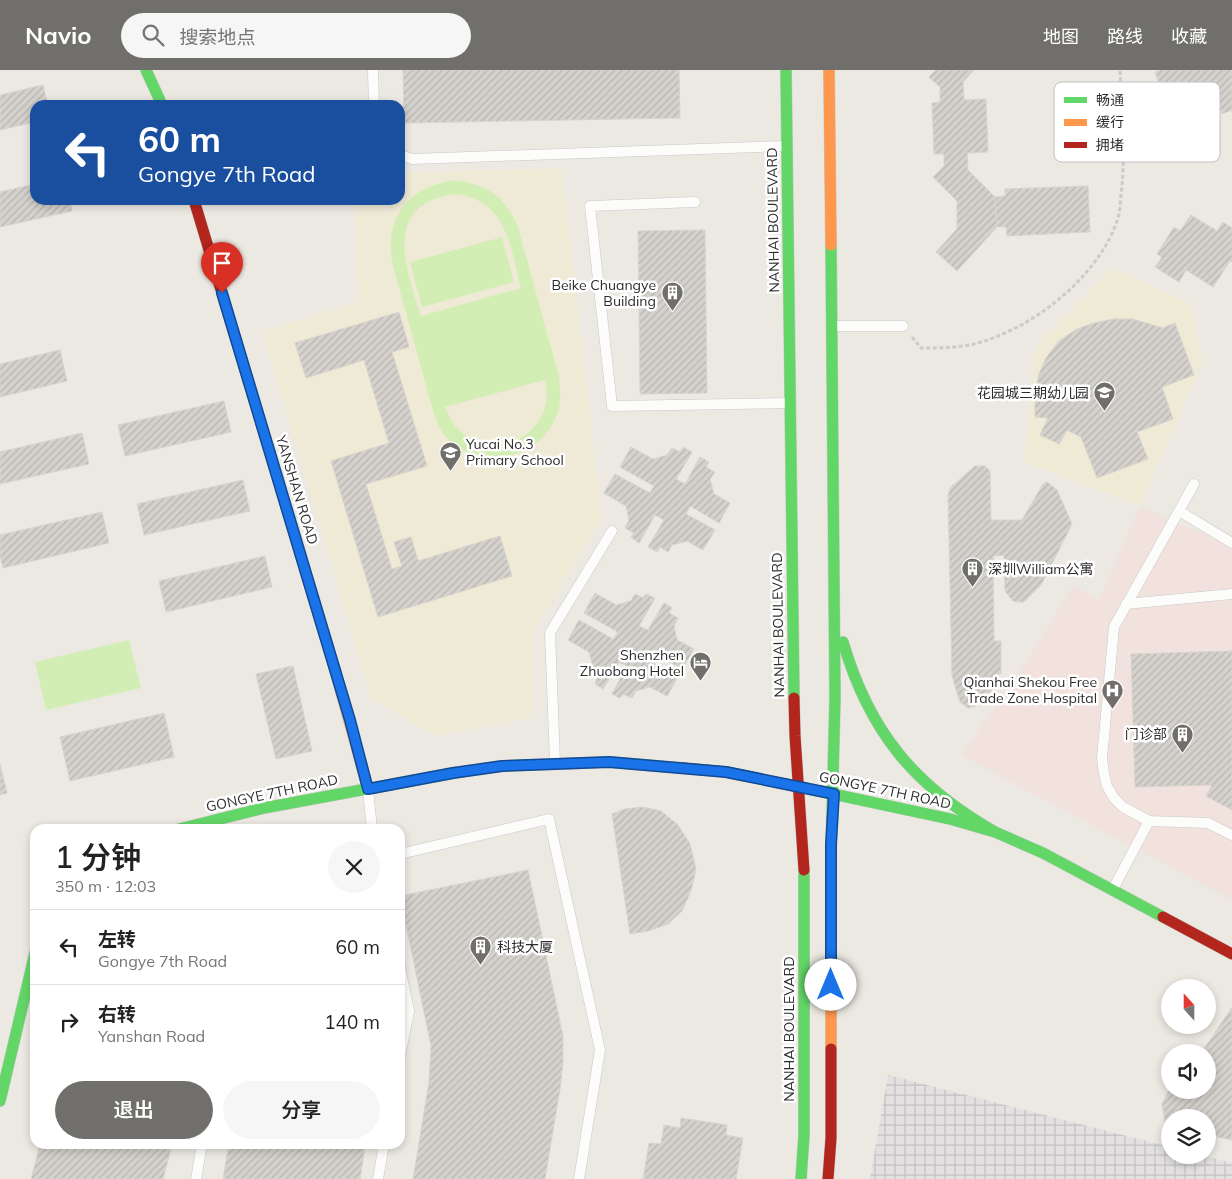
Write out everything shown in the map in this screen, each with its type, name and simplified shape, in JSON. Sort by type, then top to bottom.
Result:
[{"type":"main road","points":[[146,70],[160,100]]},
{"type":"main road","name":"NANHAI BOULEVARD","points":[[786,70],[795,736],[804,871],[804,1135],[802,1179]]},
{"type":"main road","points":[[828,1179],[831,1128],[831,844],[834,794],[835,607],[829,70]]},
{"type":"main road","name":"YANSHAN ROAD","points":[[196,205],[350,720],[368,789]]},
{"type":"main road","points":[[835,607],[848,662],[871,713],[895,751],[923,782],[954,808],[995,832]]},
{"type":"main road","name":"GONGYE 7TH ROAD","points":[[199,824],[264,808],[463,771],[502,766],[609,762],[726,772],[834,794],[995,832],[1043,854],[1232,954]]},
{"type":"main road","points":[[0,1101],[5,1059],[30,971]]},
{"type":"lane","points":[[373,70],[374,100]]},
{"type":"lane","points":[[405,157],[412,159],[787,146]]},
{"type":"lane","points":[[695,202],[590,206],[612,406],[790,403]]},
{"type":"lane","points":[[832,326],[903,326]]},
{"type":"lane","points":[[1194,484],[1114,627],[1102,758],[1107,786],[1114,798],[1123,807],[1149,821],[1208,823],[1232,835]]},
{"type":"lane","points":[[1179,511],[1232,543]]},
{"type":"lane","points":[[555,763],[550,633],[612,531]]},
{"type":"lane","points":[[1126,604],[1232,594]]},
{"type":"lane","points":[[368,789],[372,824]]},
{"type":"lane","points":[[405,853],[548,819],[600,1050],[579,1179]]},
{"type":"lane","points":[[1112,890],[1149,821]]},
{"type":"lane","points":[[405,991],[409,1011],[405,1031]]},
{"type":"lane","points":[[196,1179],[201,1149]]},
{"type":"lane","points":[[378,1179],[383,1149]]},
{"type":"path","points":[[903,326],[922,348],[944,348],[975,344],[1011,330],[1053,305],[1085,275],[1106,248],[1118,217],[1124,162]]},
{"type":"shaded area","name":"Yucai No.3 Primary School","points":[[562,168],[602,519],[533,632],[533,717],[435,736],[371,698],[262,331],[359,302],[354,205],[405,205],[405,173]]},
{"type":"shaded area","name":"花园城三期幼儿园","points":[[1112,268],[1190,303],[1203,361],[1140,506],[1024,462],[1035,348]]},
{"type":"shaded area","name":"Qianhai Shekou Free Trade Zone Hospital","points":[[1140,506],[1232,547],[1232,900],[961,755],[1026,663],[1073,585],[1099,600]]},
{"type":"shaded area","points":[[888,1075],[1161,1145],[1161,1164],[1216,1164],[1216,1159],[1232,1163],[1232,1179],[870,1179]]},
{"type":"green space","points":[[455,180],[477,185],[501,200],[513,216],[518,227],[559,377],[560,403],[551,427],[540,440],[527,449],[512,455],[496,458],[464,451],[450,441],[442,431],[433,411],[392,262],[392,230],[397,217],[413,197],[425,189]],"holes":[[[455,194],[472,198],[486,205],[496,215],[509,241],[521,288],[421,316],[405,259],[405,240],[408,224],[417,210],[432,200]],[[545,380],[547,398],[542,414],[534,428],[521,438],[506,444],[490,445],[474,441],[457,428],[445,407]]]},
{"type":"green space","points":[[502,237],[514,282],[422,307],[410,262]]},
{"type":"green space","points":[[129,640],[141,688],[46,710],[35,662]]},
{"type":"building","points":[[403,70],[679,70],[680,118],[405,123]]},
{"type":"building","points":[[936,70],[974,70],[963,82],[964,100],[986,99],[988,152],[967,153],[968,170],[995,197],[997,227],[957,271],[936,252],[957,229],[957,201],[933,177],[944,166],[944,154],[934,154],[932,103],[940,102],[940,87],[929,77]]},
{"type":"building","points":[[1161,70],[1232,70],[1232,110],[1222,114],[1220,109],[1220,82],[1159,82],[1155,72]]},
{"type":"building","points":[[43,85],[47,100],[30,100],[30,123],[0,130],[0,95]]},
{"type":"building","points":[[30,185],[30,205],[71,205],[72,211],[0,227],[0,192]]},
{"type":"building","points":[[1088,186],[1090,232],[1007,236],[1006,227],[997,227],[995,197],[1005,196],[1005,189]]},
{"type":"building","points":[[1191,215],[1217,231],[1223,222],[1232,228],[1232,262],[1230,261],[1213,287],[1186,270],[1179,282],[1155,267],[1162,257],[1157,254],[1174,227],[1180,231]]},
{"type":"building","name":"Beike Chuangye Building","points":[[705,230],[707,393],[640,394],[638,231]]},
{"type":"building","points":[[399,312],[409,347],[392,352],[427,466],[366,484],[392,569],[402,566],[394,542],[411,537],[418,561],[500,536],[512,576],[378,617],[331,461],[389,443],[364,360],[306,378],[295,343]]},
{"type":"building","points":[[1114,319],[1132,319],[1163,328],[1175,323],[1194,375],[1162,387],[1173,419],[1137,432],[1148,459],[1097,478],[1081,437],[1067,430],[1059,444],[1040,435],[1048,418],[1035,417],[1035,395],[1039,374],[1046,358],[1059,341],[1077,329]]},
{"type":"building","points":[[60,350],[67,381],[0,397],[0,364]]},
{"type":"building","points":[[224,401],[231,432],[125,456],[118,425]]},
{"type":"building","points":[[82,433],[89,464],[0,484],[0,452]]},
{"type":"building","points":[[631,447],[653,459],[667,455],[672,448],[680,452],[683,447],[692,452],[676,479],[685,484],[700,457],[709,462],[706,467],[715,472],[710,479],[714,494],[730,503],[719,523],[690,506],[686,514],[715,530],[703,550],[687,541],[672,545],[668,552],[660,547],[657,552],[648,547],[664,520],[655,515],[639,543],[631,537],[634,533],[625,528],[629,520],[626,506],[604,493],[615,474],[650,493],[654,486],[620,467]]},
{"type":"building","name":"深圳William公寓","points":[[975,466],[985,466],[990,471],[991,520],[1022,520],[1043,484],[1047,482],[1057,490],[1072,524],[1041,585],[1024,602],[1013,601],[1005,591],[1004,555],[993,556],[994,641],[1001,641],[1001,674],[996,674],[997,685],[976,706],[968,708],[960,702],[952,676],[948,495],[951,487]]},
{"type":"building","points":[[243,480],[250,511],[144,535],[137,504]]},
{"type":"building","points":[[102,512],[109,543],[3,568],[0,556],[0,535]]},
{"type":"building","points":[[265,556],[272,587],[166,612],[159,581]]},
{"type":"building","points":[[595,593],[616,605],[631,601],[635,594],[643,598],[646,594],[655,598],[639,626],[648,630],[664,603],[672,608],[669,613],[678,618],[674,626],[677,640],[694,649],[682,669],[654,653],[649,660],[678,677],[667,696],[650,687],[636,691],[632,698],[623,694],[620,698],[612,694],[627,666],[619,662],[603,689],[595,684],[597,679],[589,674],[593,666],[589,652],[568,640],[579,620],[613,639],[618,632],[584,613]]},
{"type":"building","name":"门诊部","points":[[1232,651],[1232,810],[1206,796],[1212,785],[1135,787],[1131,654]]},
{"type":"building","points":[[293,666],[312,751],[276,759],[256,674]]},
{"type":"building","points":[[164,713],[174,757],[70,781],[60,737]]},
{"type":"building","points":[[0,764],[7,793],[0,795]]},
{"type":"building","points":[[642,807],[661,811],[678,825],[690,844],[696,869],[691,891],[682,911],[668,924],[648,931],[630,934],[612,814],[625,809]]},
{"type":"building","name":"科技大厦","points":[[528,870],[563,1036],[563,1063],[560,1089],[545,1179],[413,1179],[429,1082],[431,1046],[405,920],[405,895]]},
{"type":"building","points":[[1232,1007],[1232,1140],[1216,1137],[1216,1109],[1163,1109],[1162,1104],[1164,1099],[1216,1099],[1216,1044],[1207,1044],[1214,1034],[1216,1034],[1216,1031]]},
{"type":"building","points":[[681,1118],[727,1125],[726,1135],[743,1138],[736,1179],[643,1179],[649,1143],[661,1144],[664,1125],[680,1128]]},
{"type":"building","points":[[39,1149],[171,1149],[163,1179],[31,1179]]},
{"type":"building","points":[[228,1149],[365,1149],[360,1179],[223,1179]]},
{"type":"traffic: fast","points":[[146,70],[160,100]]},
{"type":"traffic: fast","points":[[786,70],[794,698]]},
{"type":"traffic: fast","points":[[831,245],[835,698],[831,855]]},
{"type":"traffic: fast","points":[[249,383],[336,673]]},
{"type":"traffic: fast","points":[[843,642],[866,703],[898,753],[918,775],[941,795],[966,814],[995,832]]},
{"type":"traffic: fast","points":[[199,824],[264,808],[453,773],[502,766],[609,762],[683,768]]},
{"type":"traffic: fast","points":[[805,788],[950,819],[995,832],[1043,853],[1163,917]]},
{"type":"traffic: fast","points":[[801,1179],[804,1135],[804,870]]},
{"type":"traffic: fast","points":[[0,1101],[30,974]]},
{"type":"traffic: slow","points":[[829,70],[831,245]]},
{"type":"traffic: slow","points":[[336,673],[368,789]]},
{"type":"traffic: slow","points":[[831,855],[831,1049]]},
{"type":"traffic: jam","points":[[196,205],[249,383]]},
{"type":"traffic: jam","points":[[794,698],[804,870]]},
{"type":"traffic: jam","points":[[683,768],[726,772],[805,788]]},
{"type":"traffic: jam","points":[[1163,917],[1232,954]]},
{"type":"traffic: jam","points":[[828,1179],[831,1138],[831,1049]]},
{"type":"place","name":"Beike Chuangye Building","points":[[672,312]]},
{"type":"place","name":"花园城三期幼儿园","points":[[1105,412]]},
{"type":"place","name":"Yucai No.3 Primary School","points":[[450,471]]},
{"type":"place","name":"深圳William公寓","points":[[972,588]]},
{"type":"place","name":"Shenzhen Zhuobang Hotel","points":[[700,682]]},
{"type":"place","name":"Qianhai Shekou Free Trade Zone Hospital","points":[[1113,709]]},
{"type":"place","name":"门诊部","points":[[1183,753]]},
{"type":"place","name":"科技大厦","points":[[481,966]]},
{"type":"route","points":[[222,293],[350,720],[368,789],[502,766],[609,762],[726,772],[834,794],[831,844],[831,985]]}]
